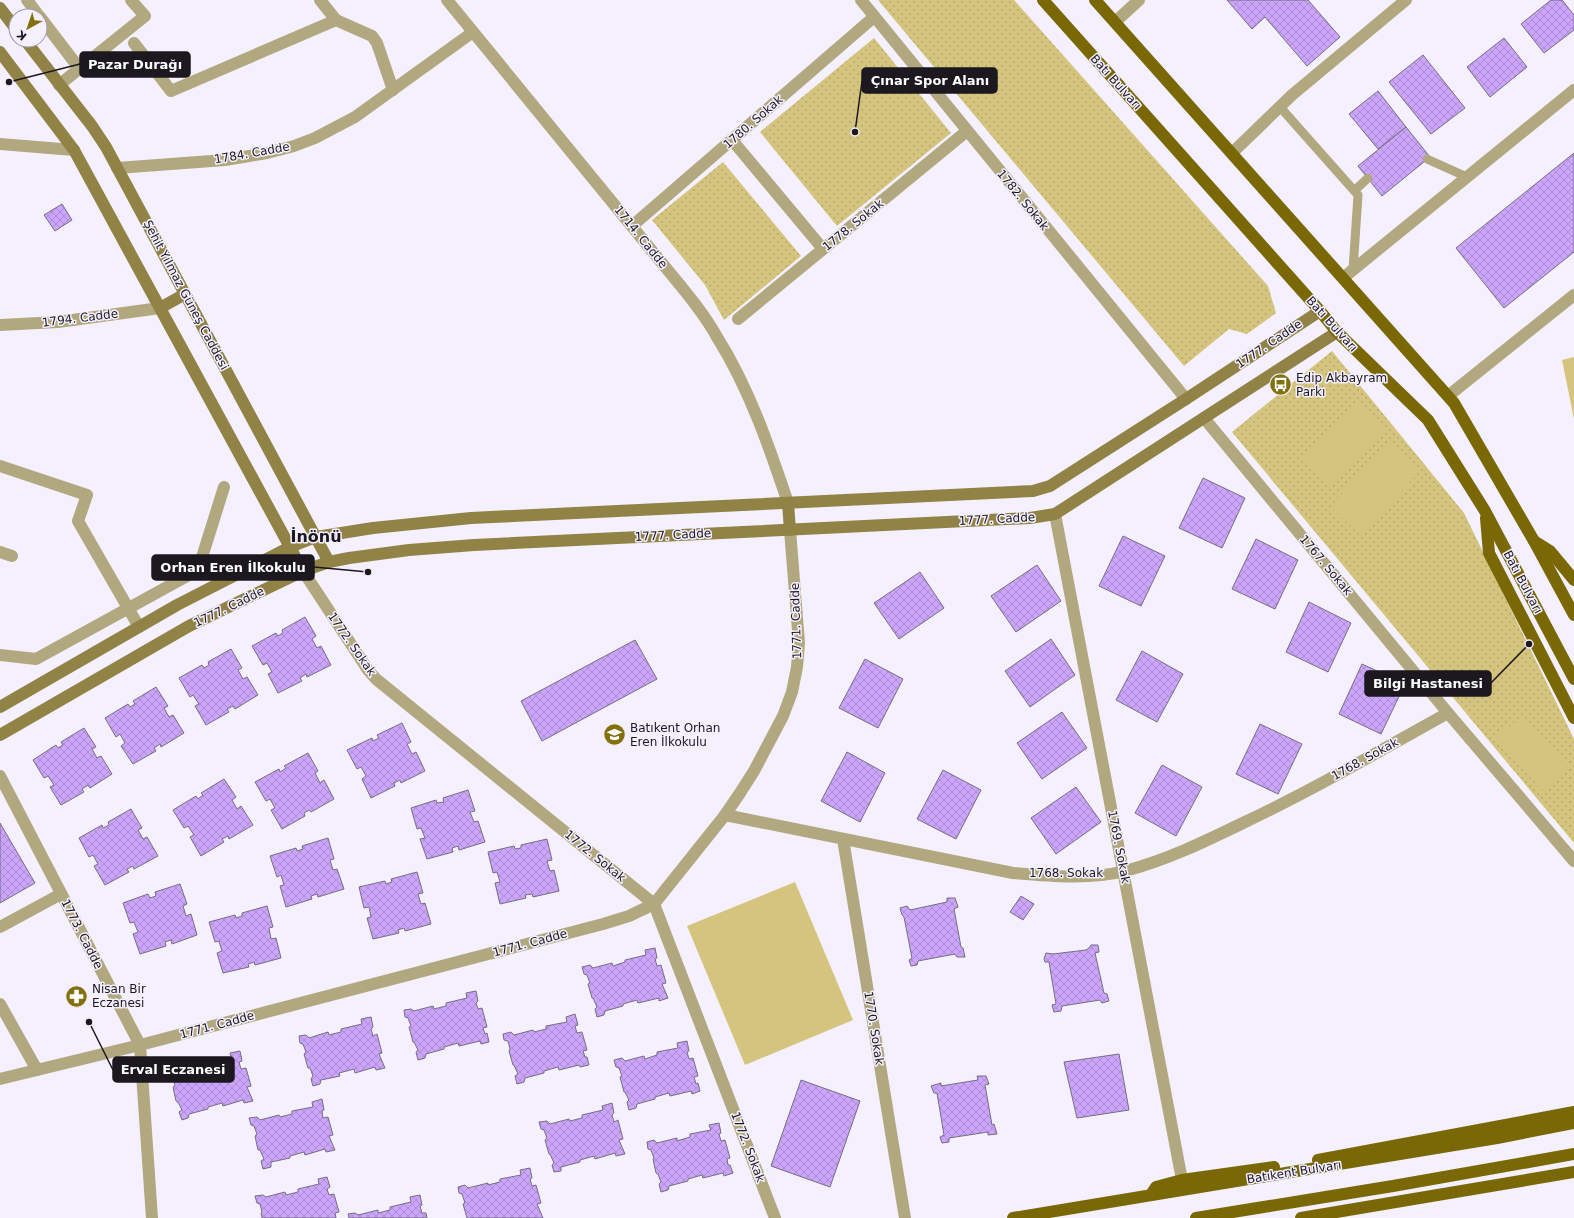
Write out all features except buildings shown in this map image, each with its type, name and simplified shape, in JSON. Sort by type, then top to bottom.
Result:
[{"type":"main road","name":"Batı Bulvarı","points":[[1043,0],[1320,310],[1337,332],[1428,420],[1485,511],[1574,679]]},
{"type":"main road","points":[[1095,0],[1454,403],[1534,541],[1574,615]]},
{"type":"main road","points":[[0,8],[8,18]]},
{"type":"main road","name":"Şehit Yılmaz Güneş Caddesi","points":[[31,48],[92,126],[106,147],[329,562]]},
{"type":"main road","points":[[0,52],[74,150],[303,571]]},
{"type":"main road","points":[[160,308],[185,294]]},
{"type":"main road","name":"1777. Cadde","points":[[0,707],[177,605],[290,547],[316,537],[373,528],[471,518],[1042,490],[1186,400],[1320,310]]},
{"type":"main road","name":"1777. Cadde","points":[[0,735],[189,626],[303,571],[329,562],[409,550],[474,545],[1030,518],[1055,514],[1337,332]]},
{"type":"main road","points":[[788,503],[790,530]]},
{"type":"main road","points":[[1485,511],[1489,553],[1574,718]]},
{"type":"main road","points":[[1534,541],[1550,551],[1574,580]]},
{"type":"main road","points":[[1150,1195],[1156,1187],[1182,1180],[1293,1164],[1574,1112]]},
{"type":"main road","name":"Batıkent Bulvarı","points":[[1013,1218],[1497,1138],[1574,1123]]},
{"type":"main road","points":[[1196,1218],[1574,1154]]},
{"type":"main road","points":[[1301,1218],[1574,1172]]},
{"type":"street","points":[[26,0],[32,8]]},
{"type":"street","points":[[59,85],[145,16],[131,0]]},
{"type":"street","points":[[320,0],[336,20],[372,36],[377,43],[393,90]]},
{"type":"street","name":"1714. Cadde","points":[[446,0],[695,304],[721,342],[748,395],[788,503]]},
{"type":"street","name":"1782. Sokak","points":[[860,0],[1186,400]]},
{"type":"street","points":[[1114,22],[1139,0]]},
{"type":"street","points":[[1232,153],[1280,107],[1406,0]]},
{"type":"street","name":"1780. Sokak","points":[[632,226],[874,17]]},
{"type":"street","points":[[134,43],[171,91],[336,20]]},
{"type":"street","points":[[48,28],[79,68]]},
{"type":"street","name":"1784. Cadde","points":[[117,168],[225,160],[267,153],[294,146],[315,138],[355,117],[473,32]]},
{"type":"street","points":[[1343,278],[1574,90]]},
{"type":"street","name":"1778. Sokak","points":[[738,319],[967,131]]},
{"type":"street","points":[[732,140],[823,249]]},
{"type":"street","points":[[0,144],[74,150]]},
{"type":"street","points":[[1448,396],[1574,295]]},
{"type":"street","name":"1794. Cadde","points":[[0,325],[58,322],[160,308]]},
{"type":"street","name":"1767. Sokak","points":[[1204,418],[1448,713],[1574,861]]},
{"type":"street","points":[[0,466],[87,495],[78,521],[139,627]]},
{"type":"street","points":[[0,655],[36,659],[198,570],[224,487]]},
{"type":"street","name":"1769. Sokak","points":[[1055,514],[1182,1180]]},
{"type":"street","name":"1771. Cadde","points":[[0,1079],[140,1045],[603,924],[629,916],[654,904],[725,816],[740,794],[783,716],[792,692],[797,667],[799,643],[790,530]]},
{"type":"street","points":[[0,552],[12,556]]},
{"type":"street","name":"1772. Sokak","points":[[303,571],[368,670],[376,679],[654,904],[775,1218]]},
{"type":"street","name":"1768. Sokak","points":[[725,816],[1013,873],[1055,876],[1089,876],[1124,871],[1190,849],[1298,797],[1448,713]]},
{"type":"street","name":"1773. Cadde","points":[[0,776],[140,1045],[152,1218]]},
{"type":"street","name":"1770. Sokak","points":[[843,839],[905,1218]]},
{"type":"street","points":[[0,927],[61,894]]},
{"type":"street","points":[[0,1004],[37,1070]]},
{"type":"lane","points":[[1280,107],[1358,195],[1359,203],[1353,270]]},
{"type":"lane","points":[[1428,159],[1467,178]]},
{"type":"lane","points":[[1355,190],[1368,178]]},
{"type":"shaded area","points":[[878,0],[1014,0],[1268,286],[1276,313],[1247,334],[1229,329],[1184,366]]},
{"type":"shaded area","points":[[874,38],[951,133],[837,226],[760,132]]},
{"type":"shaded area","points":[[723,162],[801,256],[724,320],[705,285],[652,220]]},
{"type":"shaded area","points":[[1332,351],[1464,513],[1574,739],[1574,843],[1232,432]]},
{"type":"shaded area","points":[[1574,357],[1574,419],[1562,360]]},
{"type":"shaded area","points":[[1356,401],[1385,428],[1330,487],[1301,460]]},
{"type":"shaded area","points":[[1389,441],[1421,470],[1361,536],[1330,507]]},
{"type":"shaded area","points":[[1523,715],[1568,768],[1542,791],[1497,737]]},
{"type":"shaded area","points":[[795,882],[853,1020],[745,1065],[687,926]]},
{"type":"place","name":"Pazar Durağı","points":[[9,82]]},
{"type":"place","name":"Çınar Spor Alanı","points":[[855,132]]},
{"type":"place","name":"Edip Akbayram Parkı","points":[[1281,385]]},
{"type":"place","name":"Orhan Eren İlkokulu","points":[[368,572]]},
{"type":"place","name":"Bilgi Hastanesi","points":[[1529,644]]},
{"type":"place","name":"Batıkent Orhan Eren İlkokulu","points":[[614,735]]},
{"type":"place","name":"Nisan Bir Eczanesi","points":[[76,996]]},
{"type":"place","name":"Erval Eczanesi","points":[[89,1022]]},
{"type":"district","name":"İnönü","points":[[316,536]]}]
